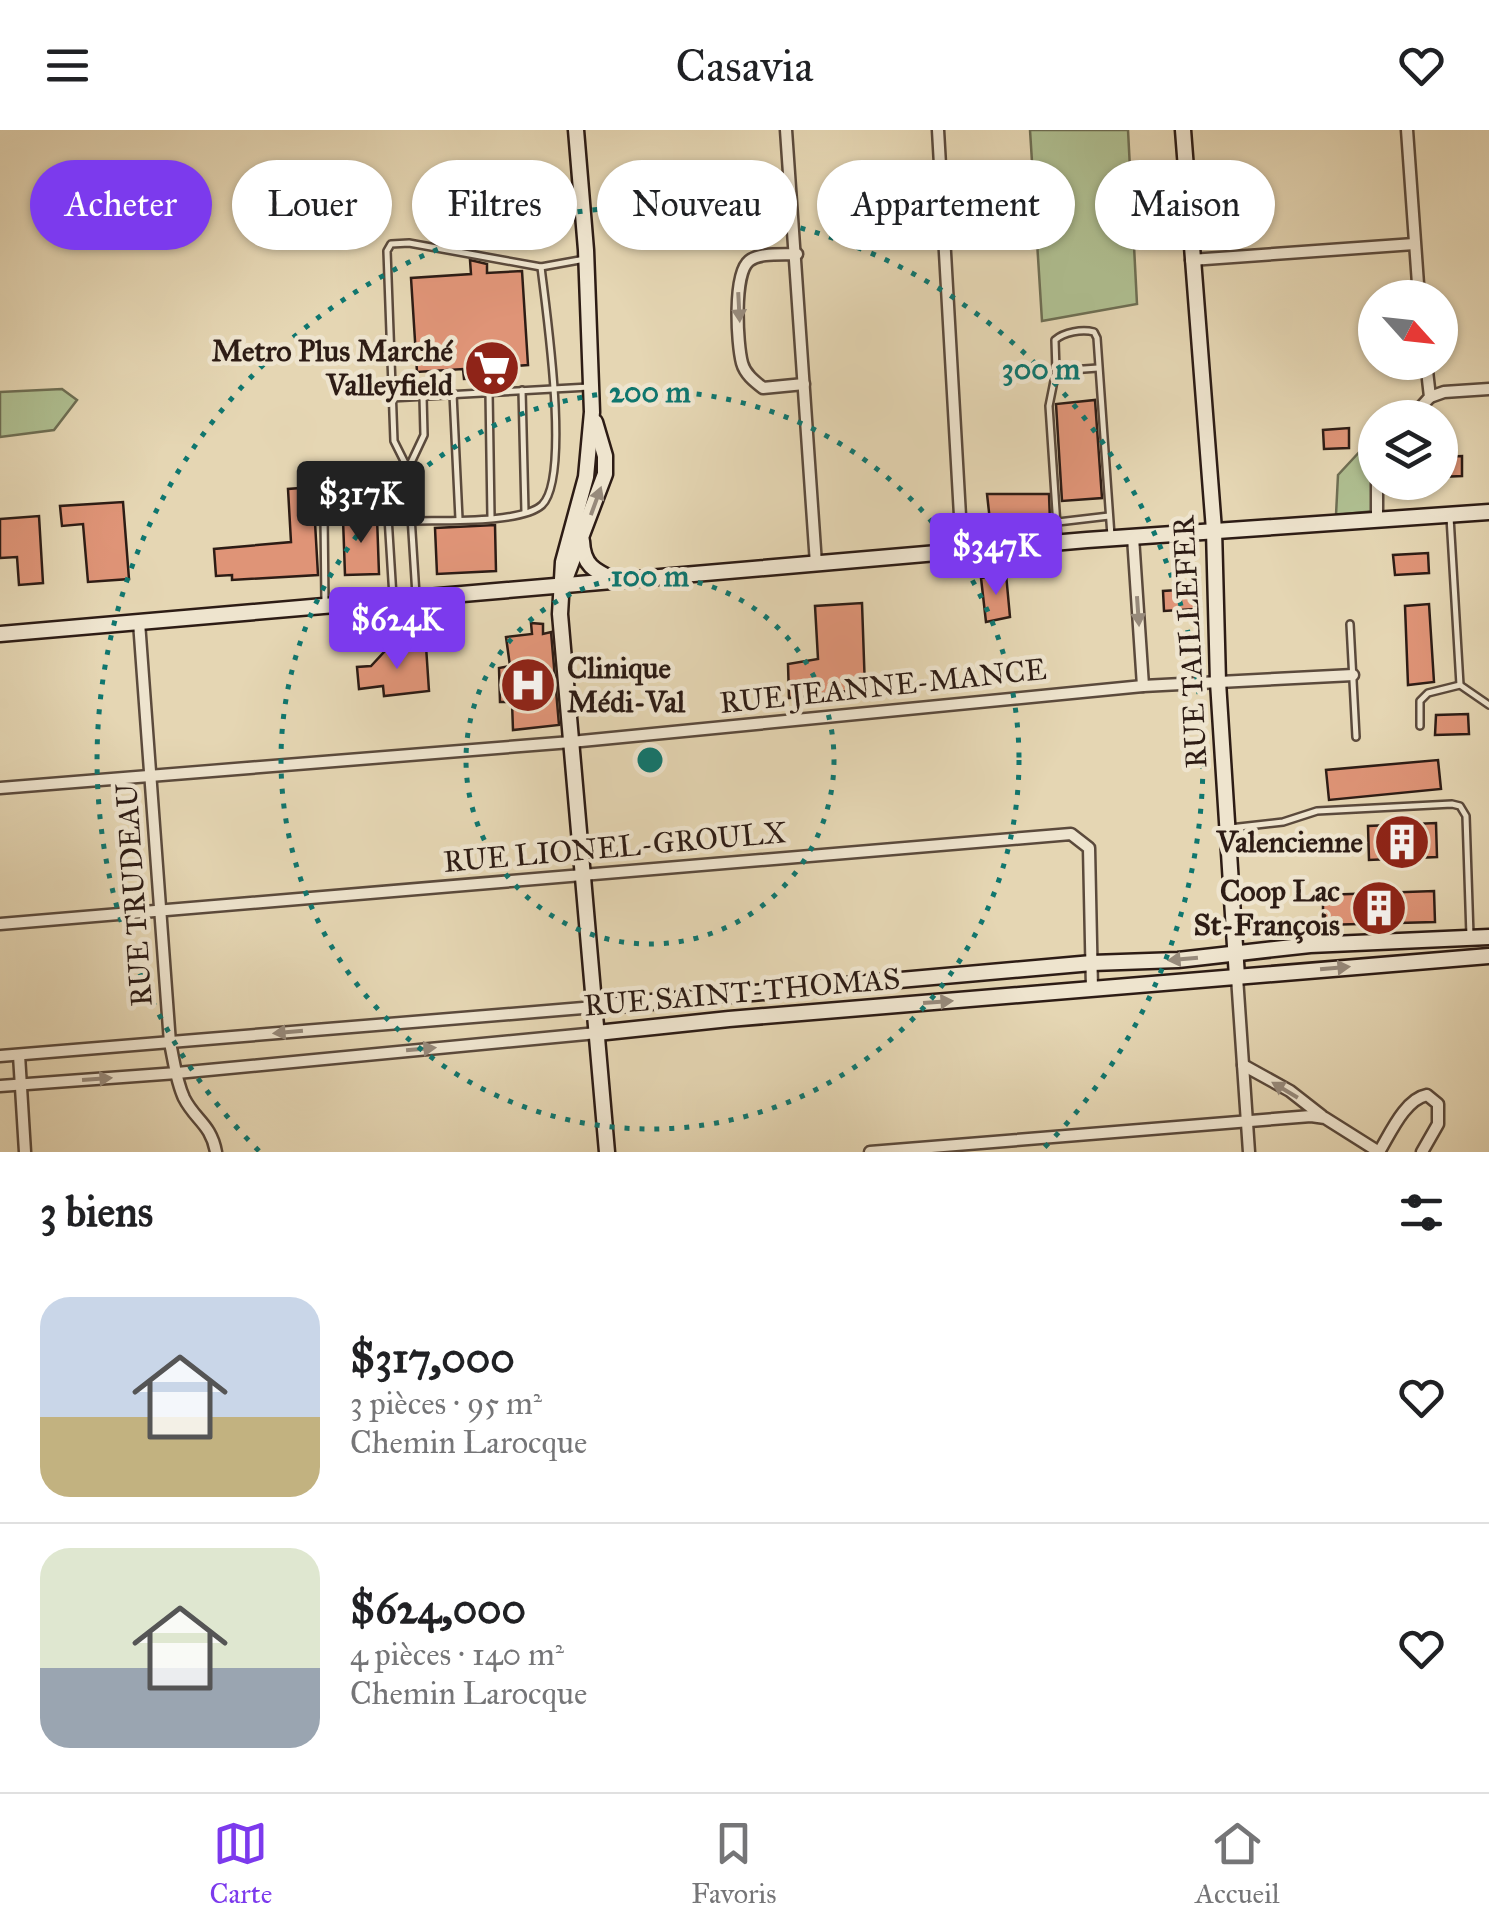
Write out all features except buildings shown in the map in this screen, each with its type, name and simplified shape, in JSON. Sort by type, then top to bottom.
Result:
[{"type":"street","points":[[576,130],[587,259],[592,412],[586,477],[563,562],[560,614],[607,1152]]},
{"type":"street","points":[[786,130],[816,564]]},
{"type":"street","points":[[938,130],[962,552]]},
{"type":"street","name":"RUE TAILLEFER","points":[[1182,130],[1214,530],[1218,682],[1248,1152]]},
{"type":"street","points":[[1407,130],[1418,280]]},
{"type":"street","points":[[1191,260],[1414,244]]},
{"type":"street","points":[[797,254],[759,256],[749,261],[740,276],[738,292],[742,364],[749,376],[763,388],[804,384]]},
{"type":"street","points":[[1428,380],[1430,397]]},
{"type":"street","points":[[1427,400],[1444,392],[1489,389]]},
{"type":"street","points":[[561,586],[605,474],[605,456],[592,412]]},
{"type":"street","points":[[1377,500],[1377,519]]},
{"type":"street","points":[[0,634],[1214,530],[1489,512]]},
{"type":"street","points":[[1133,537],[1143,686]]},
{"type":"street","points":[[582,538],[582,556],[590,568],[617,581]]},
{"type":"street","name":"RUE TRUDEAU","points":[[139,622],[170,1043],[186,1103],[208,1126],[216,1152]]},
{"type":"street","name":"RUE JEANNE-MANCE","points":[[0,788],[571,742],[1143,686],[1353,676]]},
{"type":"street","name":"RUE LIONEL-GROULX","points":[[0,924],[1070,834],[1089,848],[1092,988]]},
{"type":"street","name":"RUE SAINT-THOMAS","points":[[0,1056],[1310,945],[1489,936]]},
{"type":"street","name":"RUE SAINT-THOMAS","points":[[0,1086],[1489,956]]},
{"type":"street","points":[[19,1055],[25,1152]]},
{"type":"street","points":[[1243,1065],[1290,1091],[1324,1118],[1379,1152],[1406,1109],[1419,1096],[1427,1094],[1438,1104],[1440,1116],[1422,1152]]},
{"type":"street","points":[[870,1152],[1324,1118]]},
{"type":"lane","points":[[416,598],[408,469],[394,441],[387,251],[390,244],[425,245],[542,266],[587,259]]},
{"type":"lane","points":[[412,521],[491,517],[541,506],[555,470],[554,388],[542,266]]},
{"type":"lane","points":[[1058,543],[1049,406],[1056,371],[1055,340],[1061,334],[1089,330],[1097,338],[1111,539]]},
{"type":"lane","points":[[1056,371],[1099,368]]},
{"type":"lane","points":[[391,398],[592,386]]},
{"type":"lane","points":[[522,390],[524,512]]},
{"type":"lane","points":[[488,392],[491,517]]},
{"type":"lane","points":[[453,394],[458,518]]},
{"type":"lane","points":[[408,469],[424,435],[423,396]]},
{"type":"lane","points":[[325,606],[324,515],[330,508],[372,504],[383,506],[388,517],[394,600]]},
{"type":"lane","points":[[1450,514],[1460,685]]},
{"type":"lane","points":[[1056,522],[1110,516]]},
{"type":"lane","points":[[1350,624],[1356,737]]},
{"type":"lane","points":[[1460,685],[1489,705]]},
{"type":"lane","points":[[1420,726],[1422,696],[1460,685]]},
{"type":"lane","points":[[1227,828],[1283,822],[1337,809],[1460,806],[1466,816],[1470,938]]},
{"type":"green space","points":[[1030,130],[1128,130],[1130,160],[1095,160],[1095,250],[1134,250],[1137,304],[1042,321],[1038,250],[1075,250],[1075,160],[1032,160]]},
{"type":"green space","points":[[62,389],[77,400],[54,430],[0,437],[0,392]]},
{"type":"green space","points":[[1358,453],[1358,500],[1374,500],[1374,511],[1336,515],[1338,475]]},
{"type":"place","name":"Metro Plus Marché Valleyfield","points":[[492,368]]},
{"type":"place","name":"Clinique Médi-Val","points":[[528,685]]},
{"type":"place","name":"Valencienne","points":[[1402,842]]},
{"type":"place","name":"Coop Lac St-François","points":[[1379,908]]}]
